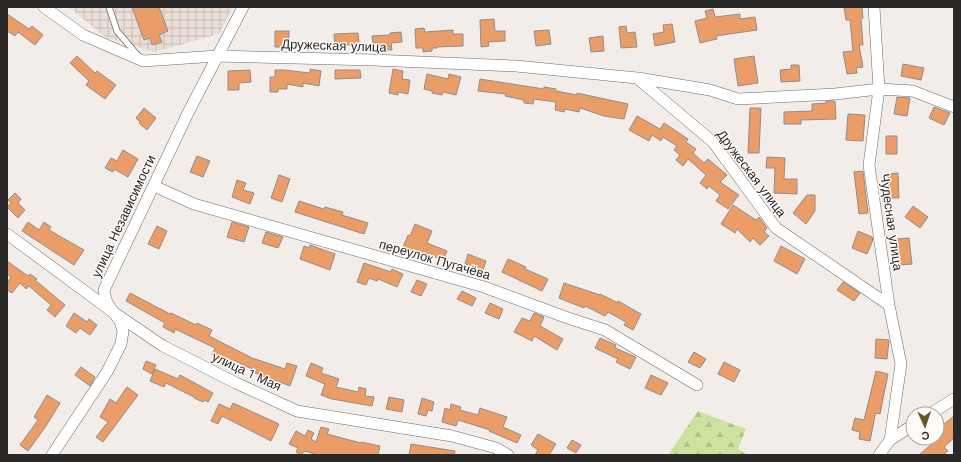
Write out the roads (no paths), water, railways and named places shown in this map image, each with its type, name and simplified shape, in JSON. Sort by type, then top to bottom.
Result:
[{"type":"street","name":"Дружеская улица","points":[[44,7],[83,35],[143,61],[217,56],[516,66],[637,78],[710,90],[738,99],[836,94],[880,89],[913,91],[954,107]]},
{"type":"street","name":"улица Независимости","points":[[52,455],[107,372],[121,344],[123,331],[120,322],[106,300],[104,290],[172,147],[243,7]]},
{"type":"street","name":"Чудесная улица","points":[[874,7],[880,89],[869,165],[889,305],[901,364],[890,440]]},
{"type":"street","name":"Дружеская улица","points":[[637,78],[713,142],[776,228],[889,305]]},
{"type":"street","name":"переулок Пугачёва","points":[[154,186],[194,204],[484,287],[605,330],[697,385]]},
{"type":"street","name":"улица 1 Мая","points":[[7,234],[113,312],[163,346],[236,383],[297,410],[452,436],[496,448],[508,455]]},
{"type":"street","points":[[942,406],[954,398]]},
{"type":"street","points":[[879,455],[890,440],[905,430]]},
{"type":"lane","points":[[109,7],[116,31],[143,61]]}]
